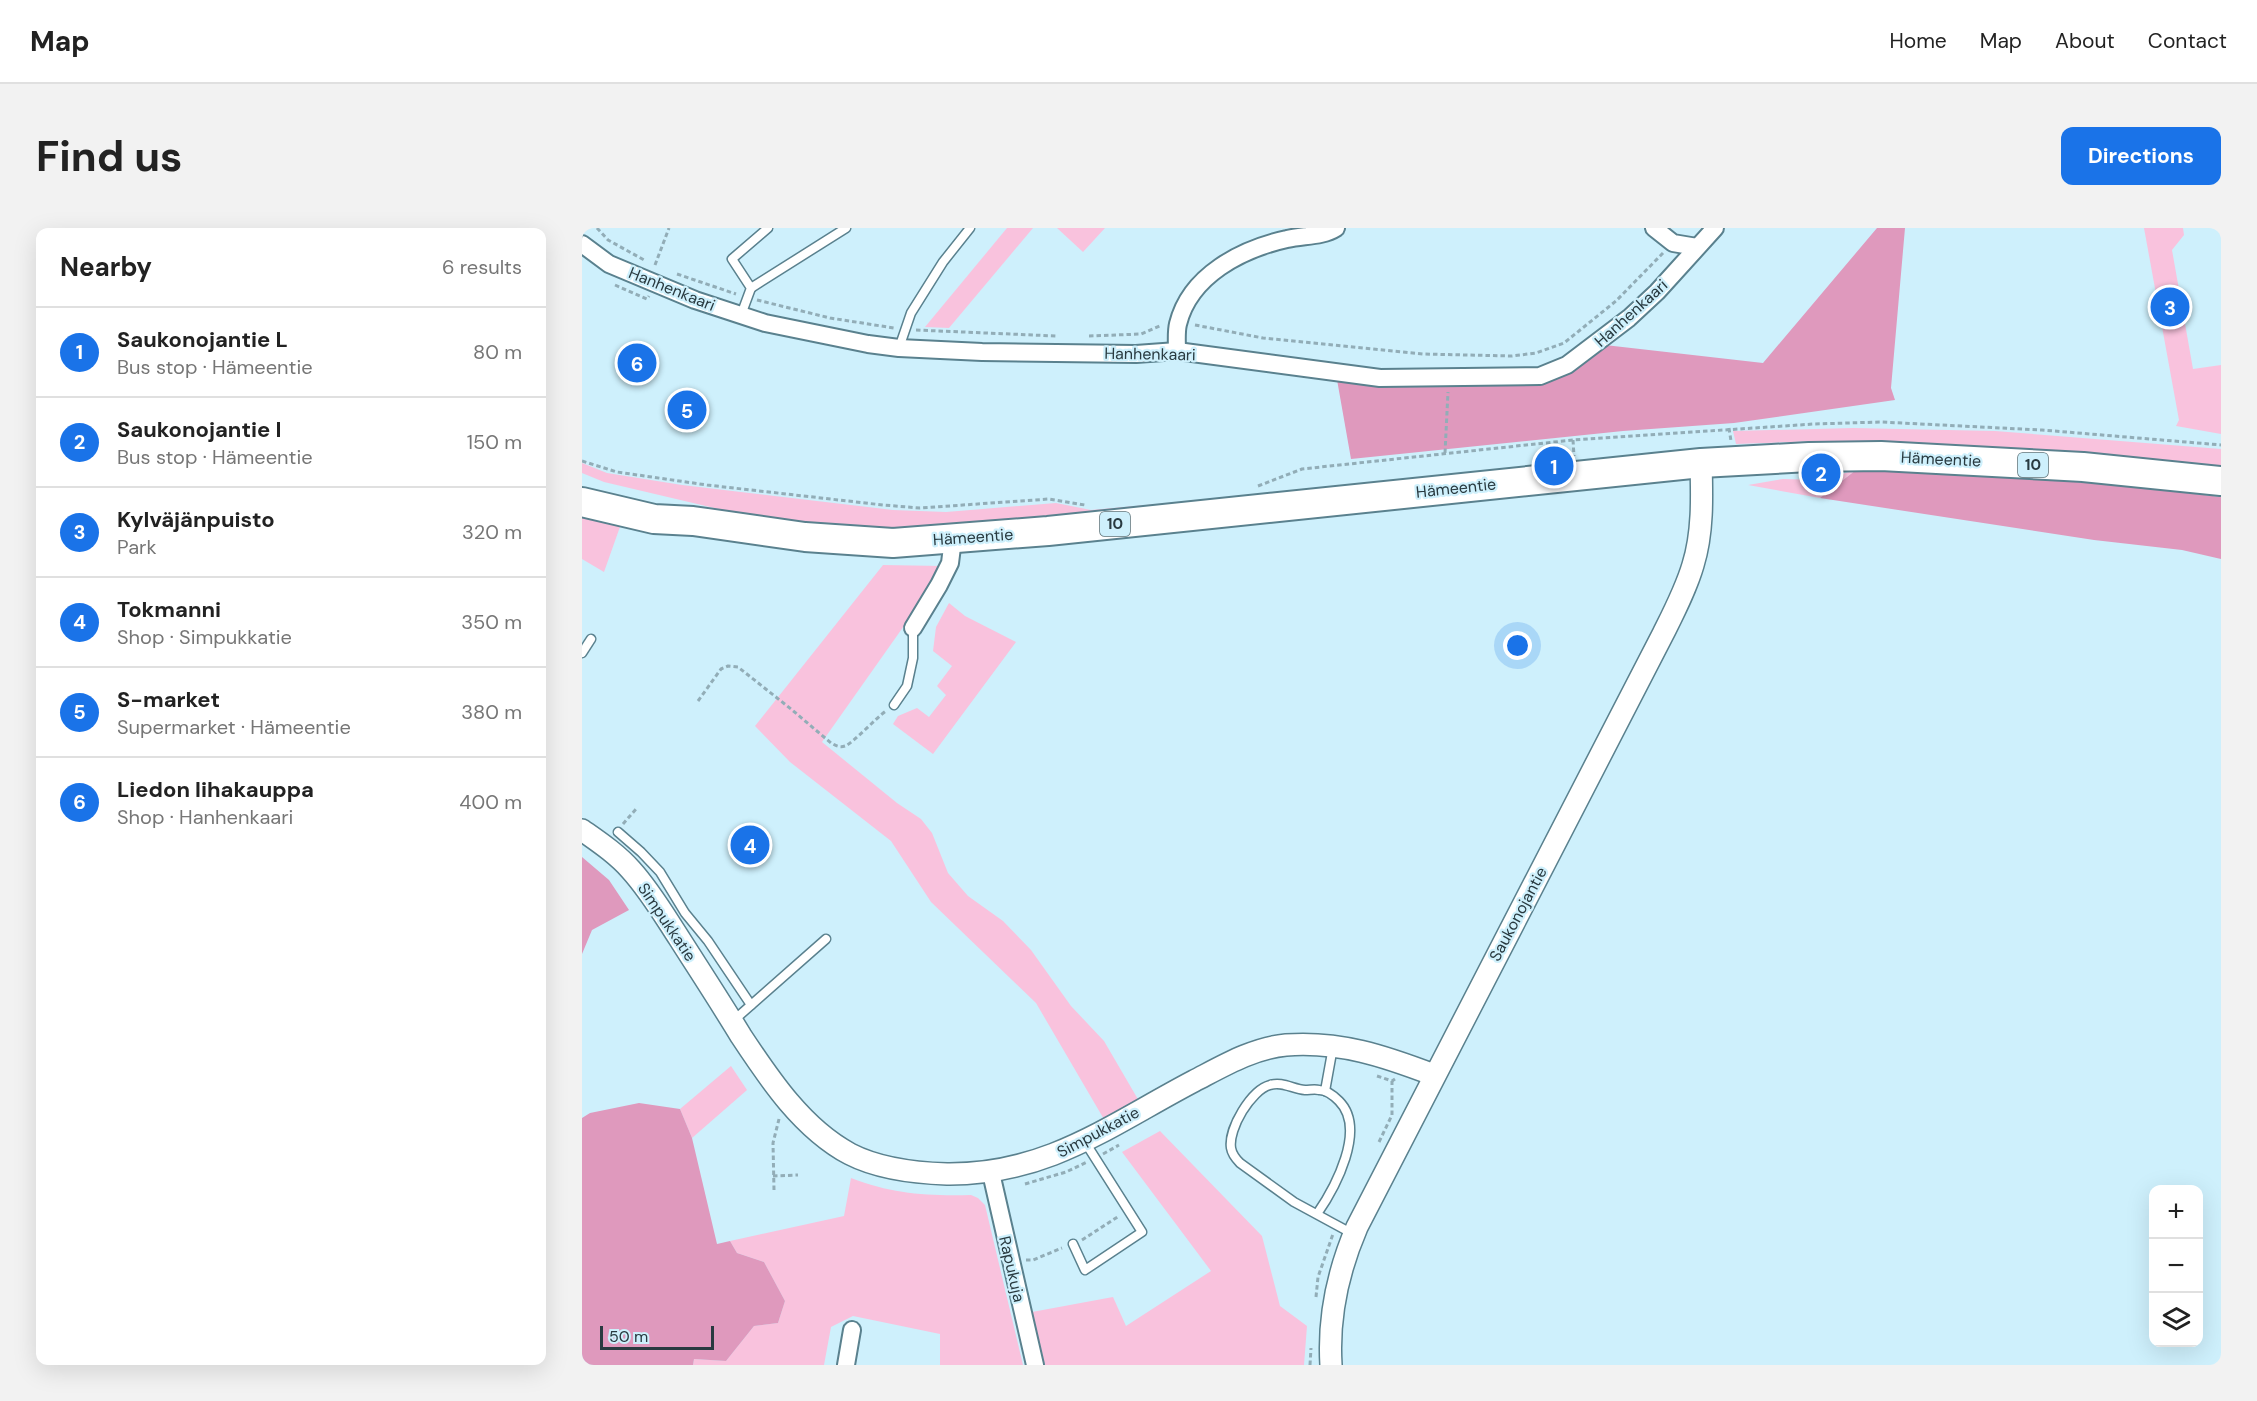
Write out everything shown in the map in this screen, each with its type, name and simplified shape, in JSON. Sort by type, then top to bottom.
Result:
[{"type":"highway","name":"Hämeentie","points":[[582,502],[654,519],[805,537],[893,543],[953,540],[1701,463],[1809,457],[1881,456],[2083,467],[2221,481]]},
{"type":"highway","name":"Hämeentie","points":[[582,484],[660,505],[693,522]]},
{"type":"street","points":[[1177,351],[1178,324],[1186,304],[1202,282],[1223,265],[1246,251],[1287,239],[1329,232],[1336,228]]},
{"type":"street","points":[[1653,228],[1673,243],[1697,247]]},
{"type":"street","name":"Hanhenkaari","points":[[582,244],[609,264],[654,284],[741,315],[812,333],[899,348],[982,352],[1136,354],[1177,351],[1380,378],[1539,376],[1567,365],[1629,318],[1657,292],[1715,228]]},
{"type":"street","name":"Saukonojantie","points":[[1331,1365],[1333,1306],[1344,1258],[1354,1234],[1658,645],[1686,586],[1694,564],[1702,508],[1701,463]]},
{"type":"street","points":[[913,628],[950,562],[953,540]]},
{"type":"street","name":"Simpukkatie","points":[[582,831],[606,846],[631,869],[655,901],[763,1070],[791,1104],[819,1132],[851,1154],[882,1165],[993,1181],[1028,1165],[1090,1150],[1152,1104],[1242,1056],[1286,1046],[1333,1045],[1362,1051],[1434,1076]]},
{"type":"street","name":"Rapukuja","points":[[993,1181],[1035,1365]]},
{"type":"street","points":[[846,1365],[852,1330]]},
{"type":"lane","points":[[751,288],[732,259],[768,228]]},
{"type":"lane","points":[[741,315],[751,288],[846,228]]},
{"type":"lane","points":[[899,348],[911,313],[943,262],[970,228]]},
{"type":"lane","points":[[894,705],[908,686],[913,658],[913,628]]},
{"type":"lane","points":[[582,653],[591,639]]},
{"type":"lane","points":[[618,832],[660,872],[685,913],[708,941],[751,1005]]},
{"type":"lane","points":[[732,1022],[826,939]]},
{"type":"lane","points":[[1325,1091],[1333,1045]]},
{"type":"lane","points":[[1317,1214],[1333,1186],[1350,1138],[1351,1128],[1346,1111],[1337,1099],[1325,1091],[1303,1090],[1281,1084],[1264,1087],[1244,1108],[1237,1121],[1231,1140],[1231,1149],[1240,1163],[1294,1202],[1354,1234]]},
{"type":"lane","points":[[1073,1244],[1085,1270],[1142,1232],[1090,1150]]},
{"type":"path","points":[[597,228],[608,240],[661,268]]},
{"type":"path","points":[[655,265],[669,228]]},
{"type":"path","points":[[1086,336],[1142,334],[1167,323],[1196,325],[1263,338],[1423,354],[1512,356],[1536,353],[1564,343],[1616,301],[1673,243]]},
{"type":"path","points":[[671,272],[748,298],[830,318],[904,329],[1064,336]]},
{"type":"path","points":[[1445,453],[1452,354]]},
{"type":"path","points":[[1251,489],[1302,469],[1572,440],[1718,429],[1881,422],[2042,429],[2221,446]]},
{"type":"path","points":[[582,461],[617,472],[706,485],[883,505],[920,508],[1049,498],[1087,505]]},
{"type":"path","points":[[698,701],[721,669],[728,666],[738,667],[838,747],[853,741],[872,721],[894,705]]},
{"type":"path","points":[[1374,1075],[1392,1081],[1411,1067]]},
{"type":"path","points":[[774,1190],[773,1143],[779,1119]]},
{"type":"path","points":[[993,1181],[1033,1182],[1066,1172],[1090,1150],[1128,1140]]},
{"type":"path","points":[[772,1176],[798,1175]]},
{"type":"shaded area","points":[[1007,228],[1033,228],[949,328],[925,327]]},
{"type":"shaded area","points":[[1057,228],[1105,228],[1083,252]]},
{"type":"shaded area","points":[[1877,228],[1905,228],[1891,388],[1895,400],[1734,423],[1623,431],[1351,459],[1336,374],[1539,376],[1596,344],[1763,363]]},
{"type":"shaded area","points":[[2144,228],[2183,228],[2184,235],[2172,250],[2193,369],[2221,365],[2221,434],[2176,426],[2179,420]]},
{"type":"shaded area","points":[[1853,428],[1995,431],[2221,449],[2221,471],[1818,441],[1736,444],[1733,431]]},
{"type":"shaded area","points":[[582,463],[607,473],[682,485],[893,510],[946,512],[1056,503],[1091,510],[1257,495],[894,532],[761,519],[604,482],[582,473]]},
{"type":"shaded area","points":[[1856,470],[1820,498],[1748,485],[1783,479],[1820,480]]},
{"type":"shaded area","points":[[1856,470],[1927,471],[2128,486],[2221,497],[2221,559],[2182,550],[2094,540],[1820,498]]},
{"type":"shaded area","points":[[582,515],[621,524],[604,572],[582,559]]},
{"type":"shaded area","points":[[883,565],[943,566],[906,623],[822,742],[897,803],[921,819],[932,833],[948,873],[968,896],[1003,921],[1031,950],[1071,1006],[1104,1041],[1139,1101],[1105,1121],[1036,1003],[931,902],[891,841],[790,762],[755,726]]},
{"type":"shaded area","points":[[949,603],[965,616],[1016,642],[933,754],[893,724],[898,716],[917,708],[929,717],[946,695],[937,686],[952,666],[933,651],[936,627]]},
{"type":"shaded area","points":[[582,857],[609,880],[629,910],[592,930],[582,954]]},
{"type":"shaded area","points":[[731,1066],[747,1090],[692,1138],[680,1109]]},
{"type":"shaded area","points":[[639,1103],[680,1109],[692,1138],[717,1244],[730,1241],[737,1253],[764,1262],[785,1301],[778,1323],[754,1326],[726,1361],[694,1359],[693,1365],[582,1365],[582,1118],[590,1113]]},
{"type":"shaded area","points":[[1160,1131],[1262,1236],[1280,1306],[1307,1326],[1304,1365],[1045,1365],[1032,1312],[1113,1297],[1126,1326],[1211,1271],[1122,1152]]},
{"type":"shaded area","points":[[851,1178],[881,1188],[910,1193],[971,1195],[985,1205],[1023,1365],[940,1365],[940,1334],[853,1316],[831,1327],[824,1365],[693,1365],[694,1359],[726,1361],[754,1326],[778,1323],[785,1301],[764,1262],[737,1253],[730,1241],[844,1216]]},
{"type":"place","name":"Kylväjänpuisto","points":[[2170,307]]},
{"type":"place","name":"Liedon lihakauppa","points":[[637,363]]},
{"type":"place","name":"S-market","points":[[687,410]]},
{"type":"place","name":"Saukonojantie L","points":[[1554,466]]},
{"type":"place","name":"Saukonojantie I","points":[[1821,473]]},
{"type":"place","name":"Tokmanni","points":[[750,845]]}]
